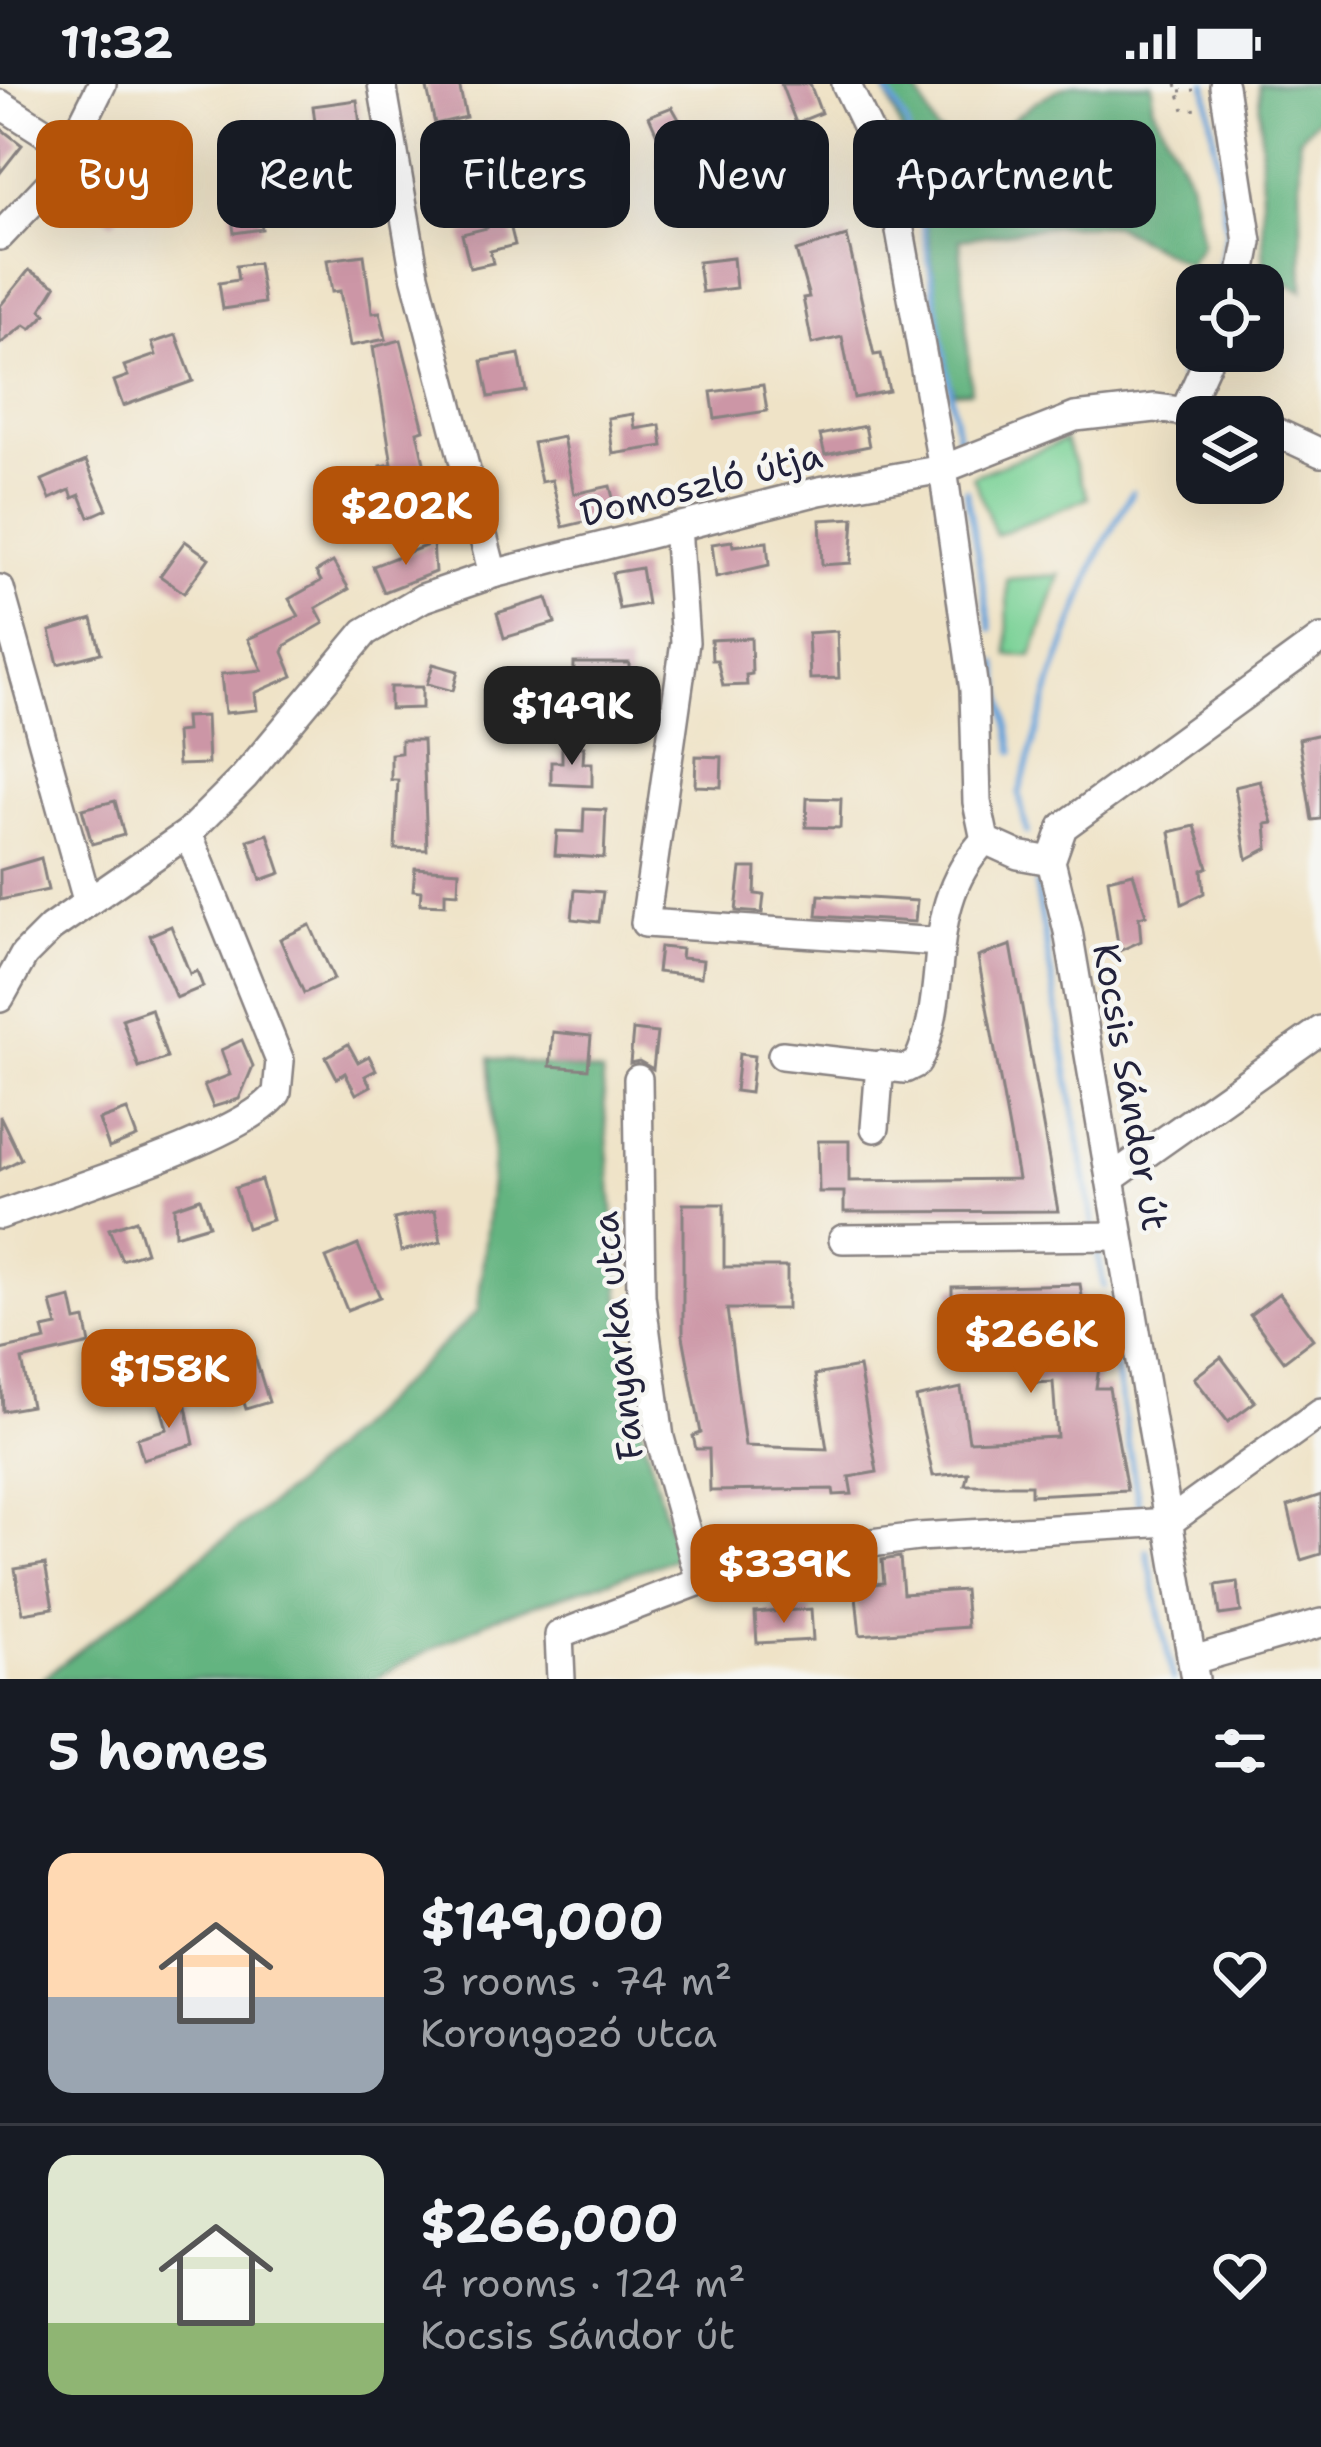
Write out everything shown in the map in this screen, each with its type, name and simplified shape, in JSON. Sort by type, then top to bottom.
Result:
[{"type":"street","points":[[85,120],[103,84]]},
{"type":"street","points":[[382,84],[415,275],[493,574]]},
{"type":"street","points":[[846,84],[890,175],[943,469],[974,690],[977,802],[985,840]]},
{"type":"street","points":[[1224,86],[1248,242],[1244,264]]},
{"type":"street","points":[[0,104],[36,127]]},
{"type":"street","points":[[0,236],[36,203]]},
{"type":"street","name":"Domoszló útja","points":[[0,998],[24,956],[87,900],[188,833],[244,777],[364,632],[423,598],[493,574],[677,526],[833,488],[943,469],[1075,417],[1129,409],[1176,410]]},
{"type":"street","points":[[1284,436],[1321,453]]},
{"type":"street","points":[[677,526],[686,642],[645,923],[940,942]]},
{"type":"street","points":[[0,589],[87,900]]},
{"type":"street","points":[[985,840],[1018,855],[1051,861],[1063,827],[1321,638]]},
{"type":"street","points":[[0,1215],[194,1142],[257,1113],[281,1085],[280,1060],[188,833]]},
{"type":"street","points":[[782,1055],[913,1066],[926,1036],[945,902],[962,865],[985,840]]},
{"type":"street","name":"Kocsis Sándor út","points":[[1051,861],[1061,891],[1110,1179],[1104,1236],[1169,1522],[1194,1670]]},
{"type":"street","points":[[1110,1179],[1321,1030]]},
{"type":"street","points":[[875,1128],[880,1065]]},
{"type":"street","name":"Fanyarka utca","points":[[638,1079],[641,1296],[670,1487],[700,1581]]},
{"type":"street","points":[[842,1239],[1104,1236]]},
{"type":"street","points":[[561,1679],[559,1635],[700,1581],[800,1552],[862,1542],[1169,1522],[1321,1412]]},
{"type":"street","points":[[1194,1670],[1321,1623]]},
{"type":"path","points":[[1176,84],[1184,110],[1199,109]]},
{"type":"path","points":[[1178,92],[1194,90]]},
{"type":"green space","points":[[882,84],[914,84],[931,120],[898,120]]},
{"type":"green space","points":[[1075,84],[1152,84],[1152,105],[1190,180],[1202,243],[1186,264],[1120,228],[1156,228],[1156,120],[1012,120],[1039,100]]},
{"type":"green space","points":[[1259,84],[1321,84],[1321,115],[1299,138],[1303,291],[1284,282],[1284,264],[1264,264]]},
{"type":"green space","points":[[926,228],[1040,228],[960,239],[971,391],[954,392],[948,375]]},
{"type":"green space","points":[[1065,440],[1088,498],[996,535],[973,476]]},
{"type":"green space","points":[[1060,575],[1032,656],[1008,655],[1007,579]]},
{"type":"green space","points":[[490,1058],[602,1073],[623,1333],[637,1412],[677,1558],[494,1618],[373,1679],[42,1679],[288,1490],[478,1311],[493,1161]]},
{"type":"building","points":[[426,84],[459,84],[466,117],[434,120]]},
{"type":"building","points":[[781,84],[810,84],[821,113],[795,120]]},
{"type":"building","points":[[357,100],[359,120],[315,120],[313,106]]},
{"type":"building","points":[[672,107],[679,120],[654,120],[654,128],[649,116]]},
{"type":"building","points":[[0,128],[22,145],[0,173]]},
{"type":"building","points":[[511,228],[515,245],[490,251],[493,263],[470,268],[462,234]]},
{"type":"building","points":[[847,236],[874,355],[881,354],[889,391],[854,398],[842,337],[812,344],[803,298],[809,297],[796,251]]},
{"type":"building","points":[[364,255],[372,313],[380,312],[386,339],[350,346],[340,291],[332,292],[327,260]]},
{"type":"building","points":[[733,258],[736,288],[702,292],[698,262]]},
{"type":"building","points":[[258,263],[264,303],[223,309],[219,283],[238,280],[236,266]]},
{"type":"building","points":[[29,270],[56,286],[41,310],[46,314],[31,329],[25,325],[0,344],[0,306]]},
{"type":"building","points":[[176,335],[193,381],[123,406],[114,381],[128,376],[124,366],[156,355],[152,343]]},
{"type":"building","points":[[401,340],[424,430],[417,432],[429,485],[387,495],[381,466],[392,464],[373,347]]},
{"type":"building","points":[[519,354],[526,391],[489,397],[482,361]]},
{"type":"building","points":[[763,385],[767,411],[715,419],[711,392]]},
{"type":"building","points":[[633,414],[635,429],[660,425],[663,446],[613,454],[608,418]]},
{"type":"building","points":[[865,426],[869,446],[825,455],[820,435]]},
{"type":"building","points":[[563,437],[574,494],[610,486],[617,514],[563,527],[552,480],[541,482],[533,443]]},
{"type":"building","points":[[86,461],[107,509],[89,517],[80,495],[73,498],[70,490],[50,499],[42,480]]},
{"type":"building","points":[[854,518],[851,563],[822,565],[820,520]]},
{"type":"building","points":[[185,541],[209,558],[184,593],[160,576]]},
{"type":"building","points":[[732,541],[733,546],[767,542],[769,565],[716,577],[712,544]]},
{"type":"building","points":[[433,543],[435,572],[384,592],[373,566]]},
{"type":"building","points":[[333,562],[349,589],[316,608],[324,623],[286,645],[283,652],[293,676],[255,693],[257,710],[225,713],[221,674],[262,670],[248,639],[299,616],[289,599],[321,581],[316,572]]},
{"type":"building","points":[[641,568],[647,604],[619,609],[612,573]]},
{"type":"building","points":[[547,598],[555,623],[504,638],[497,613]]},
{"type":"building","points":[[92,619],[101,653],[58,664],[50,631]]},
{"type":"building","points":[[837,631],[839,678],[810,679],[808,633]]},
{"type":"building","points":[[751,638],[752,674],[746,675],[747,685],[723,686],[717,660],[712,660],[711,640]]},
{"type":"building","points":[[574,663],[629,663],[629,715],[573,715]]},
{"type":"building","points":[[433,664],[458,671],[453,691],[427,684]]},
{"type":"building","points":[[390,687],[422,687],[422,708],[390,709]]},
{"type":"building","points":[[206,716],[208,764],[178,765],[176,732],[186,731],[185,717]]},
{"type":"building","points":[[1321,734],[1321,819],[1312,820],[1299,739]]},
{"type":"building","points":[[401,740],[423,740],[427,850],[395,849],[398,780],[391,780],[391,754],[401,753]]},
{"type":"building","points":[[562,746],[584,747],[583,763],[592,763],[592,786],[551,784],[551,762],[562,762]]},
{"type":"building","points":[[696,756],[722,757],[721,787],[695,786]]},
{"type":"building","points":[[1260,781],[1273,823],[1266,824],[1268,848],[1247,859],[1235,787]]},
{"type":"building","points":[[807,798],[841,799],[840,828],[806,827]]},
{"type":"building","points":[[115,801],[124,835],[92,844],[82,809]]},
{"type":"building","points":[[584,809],[606,810],[604,858],[555,855],[557,831],[583,832]]},
{"type":"building","points":[[1195,826],[1208,867],[1202,870],[1204,893],[1182,904],[1170,832]]},
{"type":"building","points":[[268,834],[281,873],[261,880],[248,840]]},
{"type":"building","points":[[41,858],[48,890],[0,900],[0,870]]},
{"type":"building","points":[[415,868],[459,871],[458,893],[445,892],[445,905],[420,904],[421,891],[413,890]]},
{"type":"building","points":[[741,868],[756,868],[755,894],[764,895],[762,913],[736,911]]},
{"type":"building","points":[[1133,873],[1146,915],[1139,917],[1141,941],[1119,951],[1108,879]]},
{"type":"building","points":[[575,890],[603,892],[599,922],[572,919]]},
{"type":"building","points":[[819,895],[917,901],[915,922],[817,916]]},
{"type":"building","points":[[310,925],[334,979],[304,993],[280,939]]},
{"type":"building","points":[[171,926],[190,974],[197,971],[203,987],[176,998],[150,935]]},
{"type":"building","points":[[1011,945],[1058,1211],[844,1212],[844,1192],[819,1192],[818,1141],[849,1141],[849,1181],[1018,1179],[978,957]]},
{"type":"building","points":[[660,947],[682,949],[681,958],[703,960],[701,977],[657,972]]},
{"type":"building","points":[[151,1009],[167,1058],[139,1068],[122,1019]]},
{"type":"building","points":[[633,1030],[657,1033],[653,1069],[639,1061],[630,1063]]},
{"type":"building","points":[[553,1032],[591,1036],[588,1069],[550,1066]]},
{"type":"building","points":[[242,1040],[253,1066],[239,1099],[213,1107],[204,1085],[230,1075],[221,1050]]},
{"type":"building","points":[[348,1044],[358,1062],[369,1056],[376,1070],[365,1076],[371,1086],[356,1094],[345,1073],[337,1078],[326,1057]]},
{"type":"building","points":[[739,1054],[754,1056],[750,1093],[735,1091]]},
{"type":"building","points":[[127,1110],[137,1137],[109,1148],[99,1120]]},
{"type":"building","points":[[0,1116],[21,1159],[0,1170]]},
{"type":"building","points":[[261,1180],[272,1220],[247,1228],[235,1188]]},
{"type":"building","points":[[200,1198],[209,1225],[175,1235],[174,1207]]},
{"type":"building","points":[[683,1204],[724,1204],[724,1267],[787,1267],[787,1309],[727,1309],[745,1446],[827,1449],[815,1375],[859,1367],[877,1472],[849,1477],[852,1494],[834,1495],[833,1489],[710,1491],[709,1449],[696,1449],[693,1436],[701,1433],[683,1336]]},
{"type":"building","points":[[435,1210],[441,1242],[401,1251],[394,1219]]},
{"type":"building","points":[[136,1220],[146,1252],[122,1260],[109,1229]]},
{"type":"building","points":[[358,1245],[380,1297],[347,1310],[326,1258]]},
{"type":"building","points":[[1080,1284],[1088,1332],[1096,1331],[1100,1361],[1096,1388],[1109,1388],[1127,1490],[1031,1495],[1031,1485],[965,1485],[968,1473],[933,1476],[916,1398],[961,1388],[969,1441],[1057,1437],[1053,1382],[1034,1383],[1029,1342],[952,1343],[952,1287]]},
{"type":"building","points":[[1279,1293],[1313,1339],[1284,1361],[1250,1315]]},
{"type":"building","points":[[71,1298],[76,1321],[85,1319],[90,1344],[22,1360],[31,1406],[3,1411],[0,1350],[46,1340],[43,1329],[57,1326],[51,1303]]},
{"type":"building","points":[[254,1354],[269,1402],[246,1409],[241,1393],[214,1402],[206,1377]]},
{"type":"building","points":[[1221,1357],[1255,1402],[1228,1422],[1194,1378]]},
{"type":"building","points":[[184,1397],[194,1444],[143,1459],[137,1438],[167,1429],[160,1404]]},
{"type":"building","points":[[1321,1495],[1321,1554],[1301,1560],[1288,1506]]},
{"type":"building","points":[[900,1557],[903,1594],[964,1590],[967,1627],[860,1635],[855,1586],[884,1583],[882,1560]]},
{"type":"building","points":[[45,1564],[53,1608],[23,1613],[15,1569]]},
{"type":"building","points":[[1237,1582],[1241,1612],[1220,1615],[1216,1585]]},
{"type":"building","points":[[811,1609],[813,1640],[757,1643],[755,1613]]},
{"type":"waterway","points":[[883,84],[907,125],[958,438]]},
{"type":"waterway","points":[[1206,84],[1227,233],[1220,264]]},
{"type":"waterway","points":[[1180,377],[1182,372]]},
{"type":"waterway","points":[[966,490],[991,629]]},
{"type":"waterway","points":[[1027,832],[1019,794],[1053,677],[1096,559],[1132,492]]},
{"type":"waterway","points":[[997,663],[1013,752]]},
{"type":"waterway","points":[[1036,885],[1094,1230]]},
{"type":"waterway","points":[[1096,1243],[1104,1287]]},
{"type":"waterway","points":[[1106,1312],[1139,1506]]},
{"type":"waterway","points":[[1147,1551],[1173,1679]]}]
